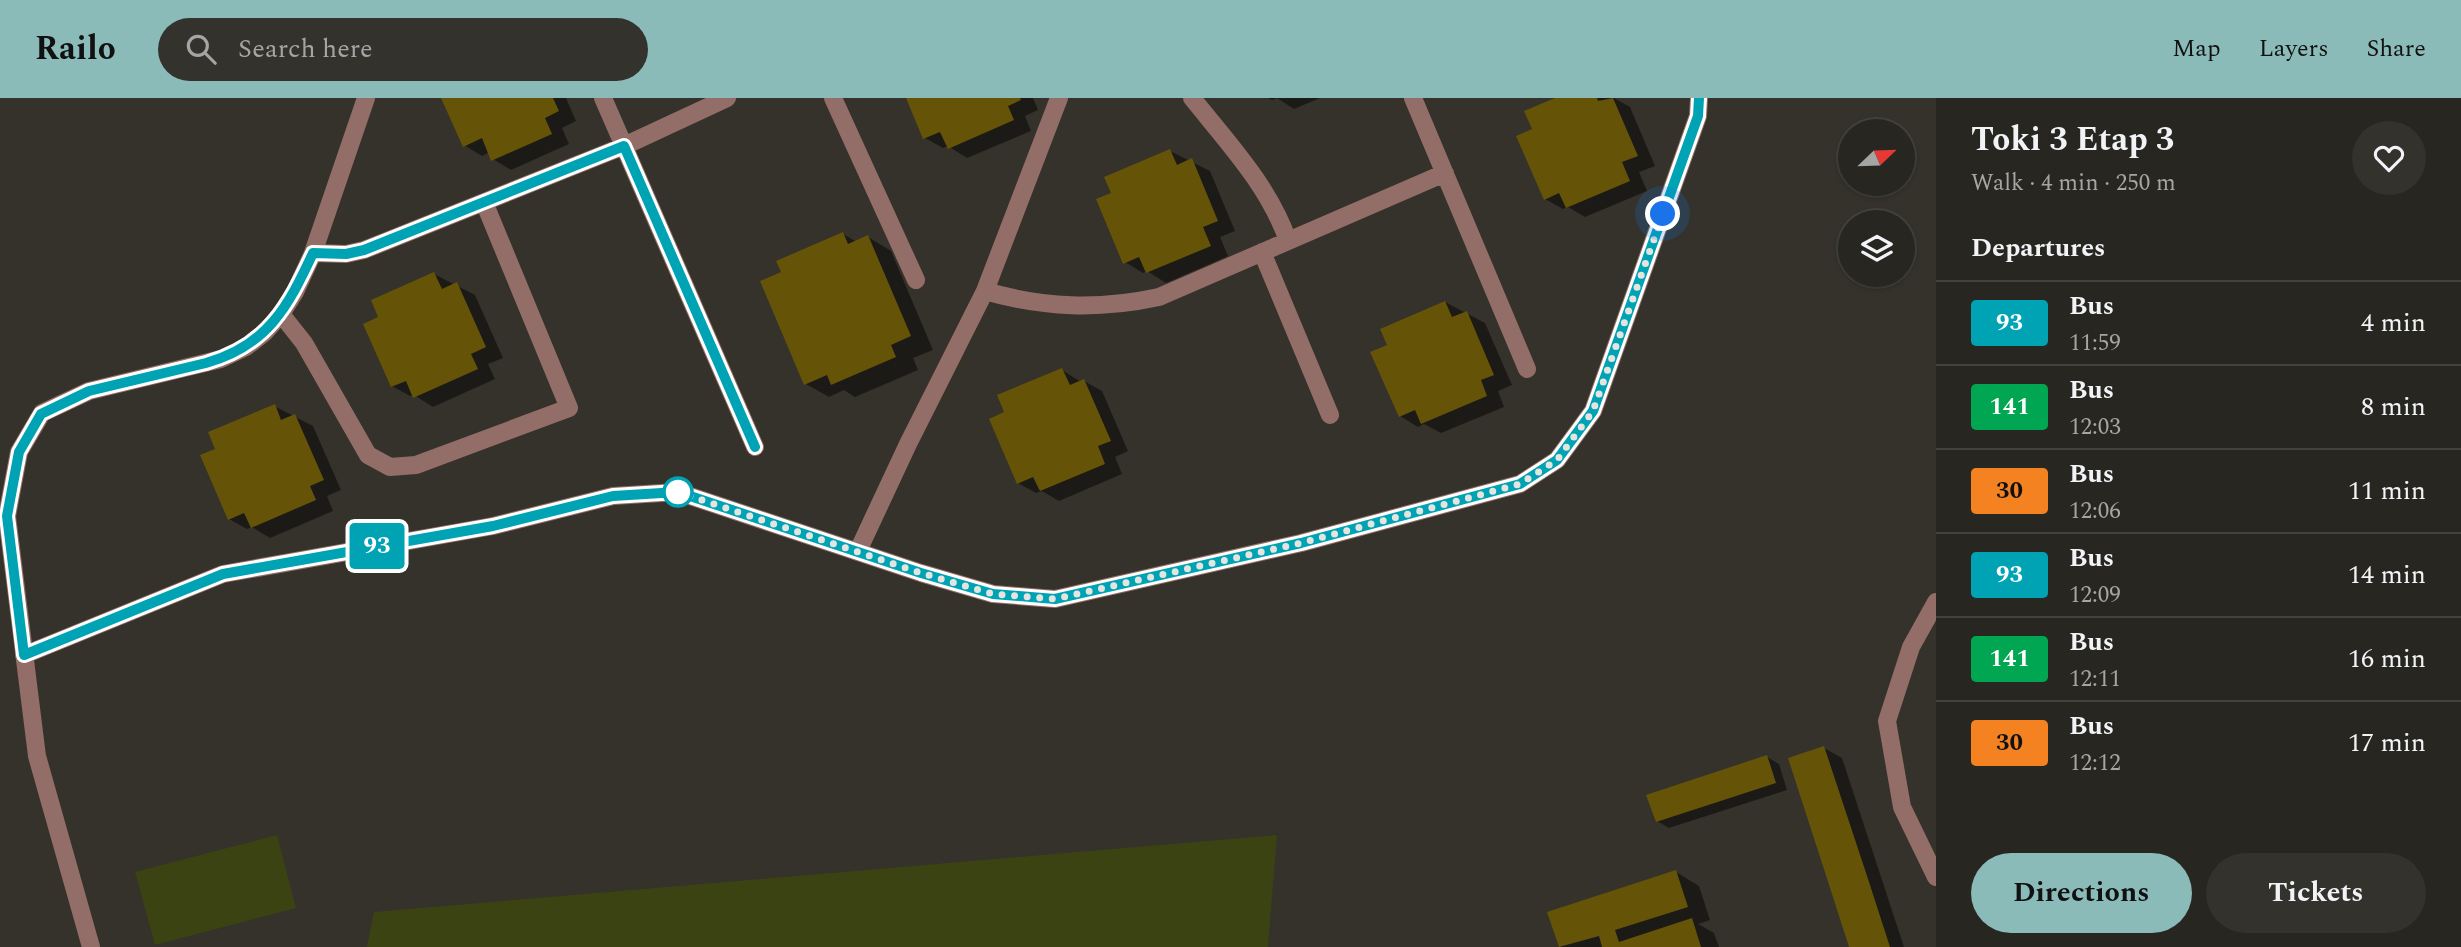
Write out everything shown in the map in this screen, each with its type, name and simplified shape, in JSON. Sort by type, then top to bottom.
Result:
[{"type":"street","points":[[91,947],[37,757],[7,516],[19,452],[41,414],[89,391],[221,359],[246,347],[264,333],[281,314],[295,292],[313,253],[366,98]]},
{"type":"street","points":[[603,98],[755,447]]},
{"type":"street","points":[[313,253],[346,254],[364,250],[624,146],[695,105],[727,98]]},
{"type":"street","points":[[833,98],[916,280]]},
{"type":"street","points":[[858,551],[985,291],[1059,98]]},
{"type":"street","points":[[1192,98],[1261,186],[1289,241]]},
{"type":"street","points":[[1413,98],[1527,369]]},
{"type":"street","points":[[24,655],[223,574],[493,526],[613,496],[678,492],[921,573],[993,594],[1055,599],[1301,543],[1520,484],[1557,460],[1593,411],[1698,116],[1699,98]]},
{"type":"street","points":[[985,291],[1011,299],[1065,306],[1096,307],[1159,297],[1444,173]]},
{"type":"street","points":[[281,314],[304,343],[368,455],[390,467],[416,465],[569,408],[484,202]]},
{"type":"street","points":[[1262,252],[1330,415]]},
{"type":"street","points":[[1936,602],[1911,647],[1887,721],[1902,807],[1936,877]]},
{"type":"green space","points":[[277,835],[296,908],[155,945],[135,872]]},
{"type":"green space","points":[[1277,835],[1268,947],[367,947],[374,912]]},
{"type":"building","points":[[441,98],[553,98],[559,111],[545,118],[552,134],[491,161],[482,138],[463,147]]},
{"type":"building","points":[[906,98],[1021,100],[1008,106],[1014,120],[948,149],[940,132],[923,139]]},
{"type":"building","points":[[1555,98],[1597,98],[1598,101],[1613,98],[1638,156],[1622,162],[1630,181],[1566,208],[1559,193],[1544,200],[1516,136],[1532,129],[1524,111]]},
{"type":"building","points":[[1170,149],[1177,165],[1192,158],[1218,221],[1203,227],[1211,246],[1146,273],[1139,257],[1123,264],[1096,199],[1111,193],[1104,177]]},
{"type":"building","points":[[843,232],[848,244],[868,235],[911,336],[891,345],[896,357],[831,385],[827,375],[804,385],[760,281],[781,272],[776,261]]},
{"type":"building","points":[[434,272],[442,289],[457,282],[486,347],[471,354],[478,369],[413,398],[406,381],[391,387],[363,324],[378,317],[371,300]]},
{"type":"building","points":[[1445,301],[1452,317],[1467,311],[1494,375],[1481,380],[1487,396],[1421,424],[1415,410],[1399,417],[1370,352],[1387,345],[1380,329]]},
{"type":"building","points":[[1062,368],[1070,385],[1084,379],[1111,441],[1098,446],[1105,464],[1040,491],[1033,477],[1017,484],[989,419],[1004,412],[997,395]]},
{"type":"building","points":[[275,404],[281,420],[295,414],[324,480],[310,486],[316,500],[251,528],[244,513],[228,520],[200,455],[215,449],[208,432]]},
{"type":"building","points":[[1824,746],[1890,947],[1849,947],[1788,758]]},
{"type":"building","points":[[1767,755],[1776,783],[1656,822],[1646,795]]},
{"type":"building","points":[[1676,870],[1688,907],[1615,930],[1619,942],[1692,918],[1701,947],[1602,947],[1599,936],[1559,947],[1547,912]]},
{"type":"bus line","name":"93","points":[[755,447],[624,146],[364,250],[346,254],[313,253],[295,292],[281,314],[264,333],[246,347],[221,359],[89,391],[41,414],[19,452],[7,516],[24,655],[223,574],[493,526],[613,496],[678,492],[921,573],[993,594],[1055,599],[1301,543],[1520,484],[1557,460],[1593,411],[1698,116],[1699,98]]},
{"type":"route","points":[[678,492],[921,573],[993,594],[1055,599],[1301,543],[1520,484],[1557,460],[1593,411],[1663,214]]}]
